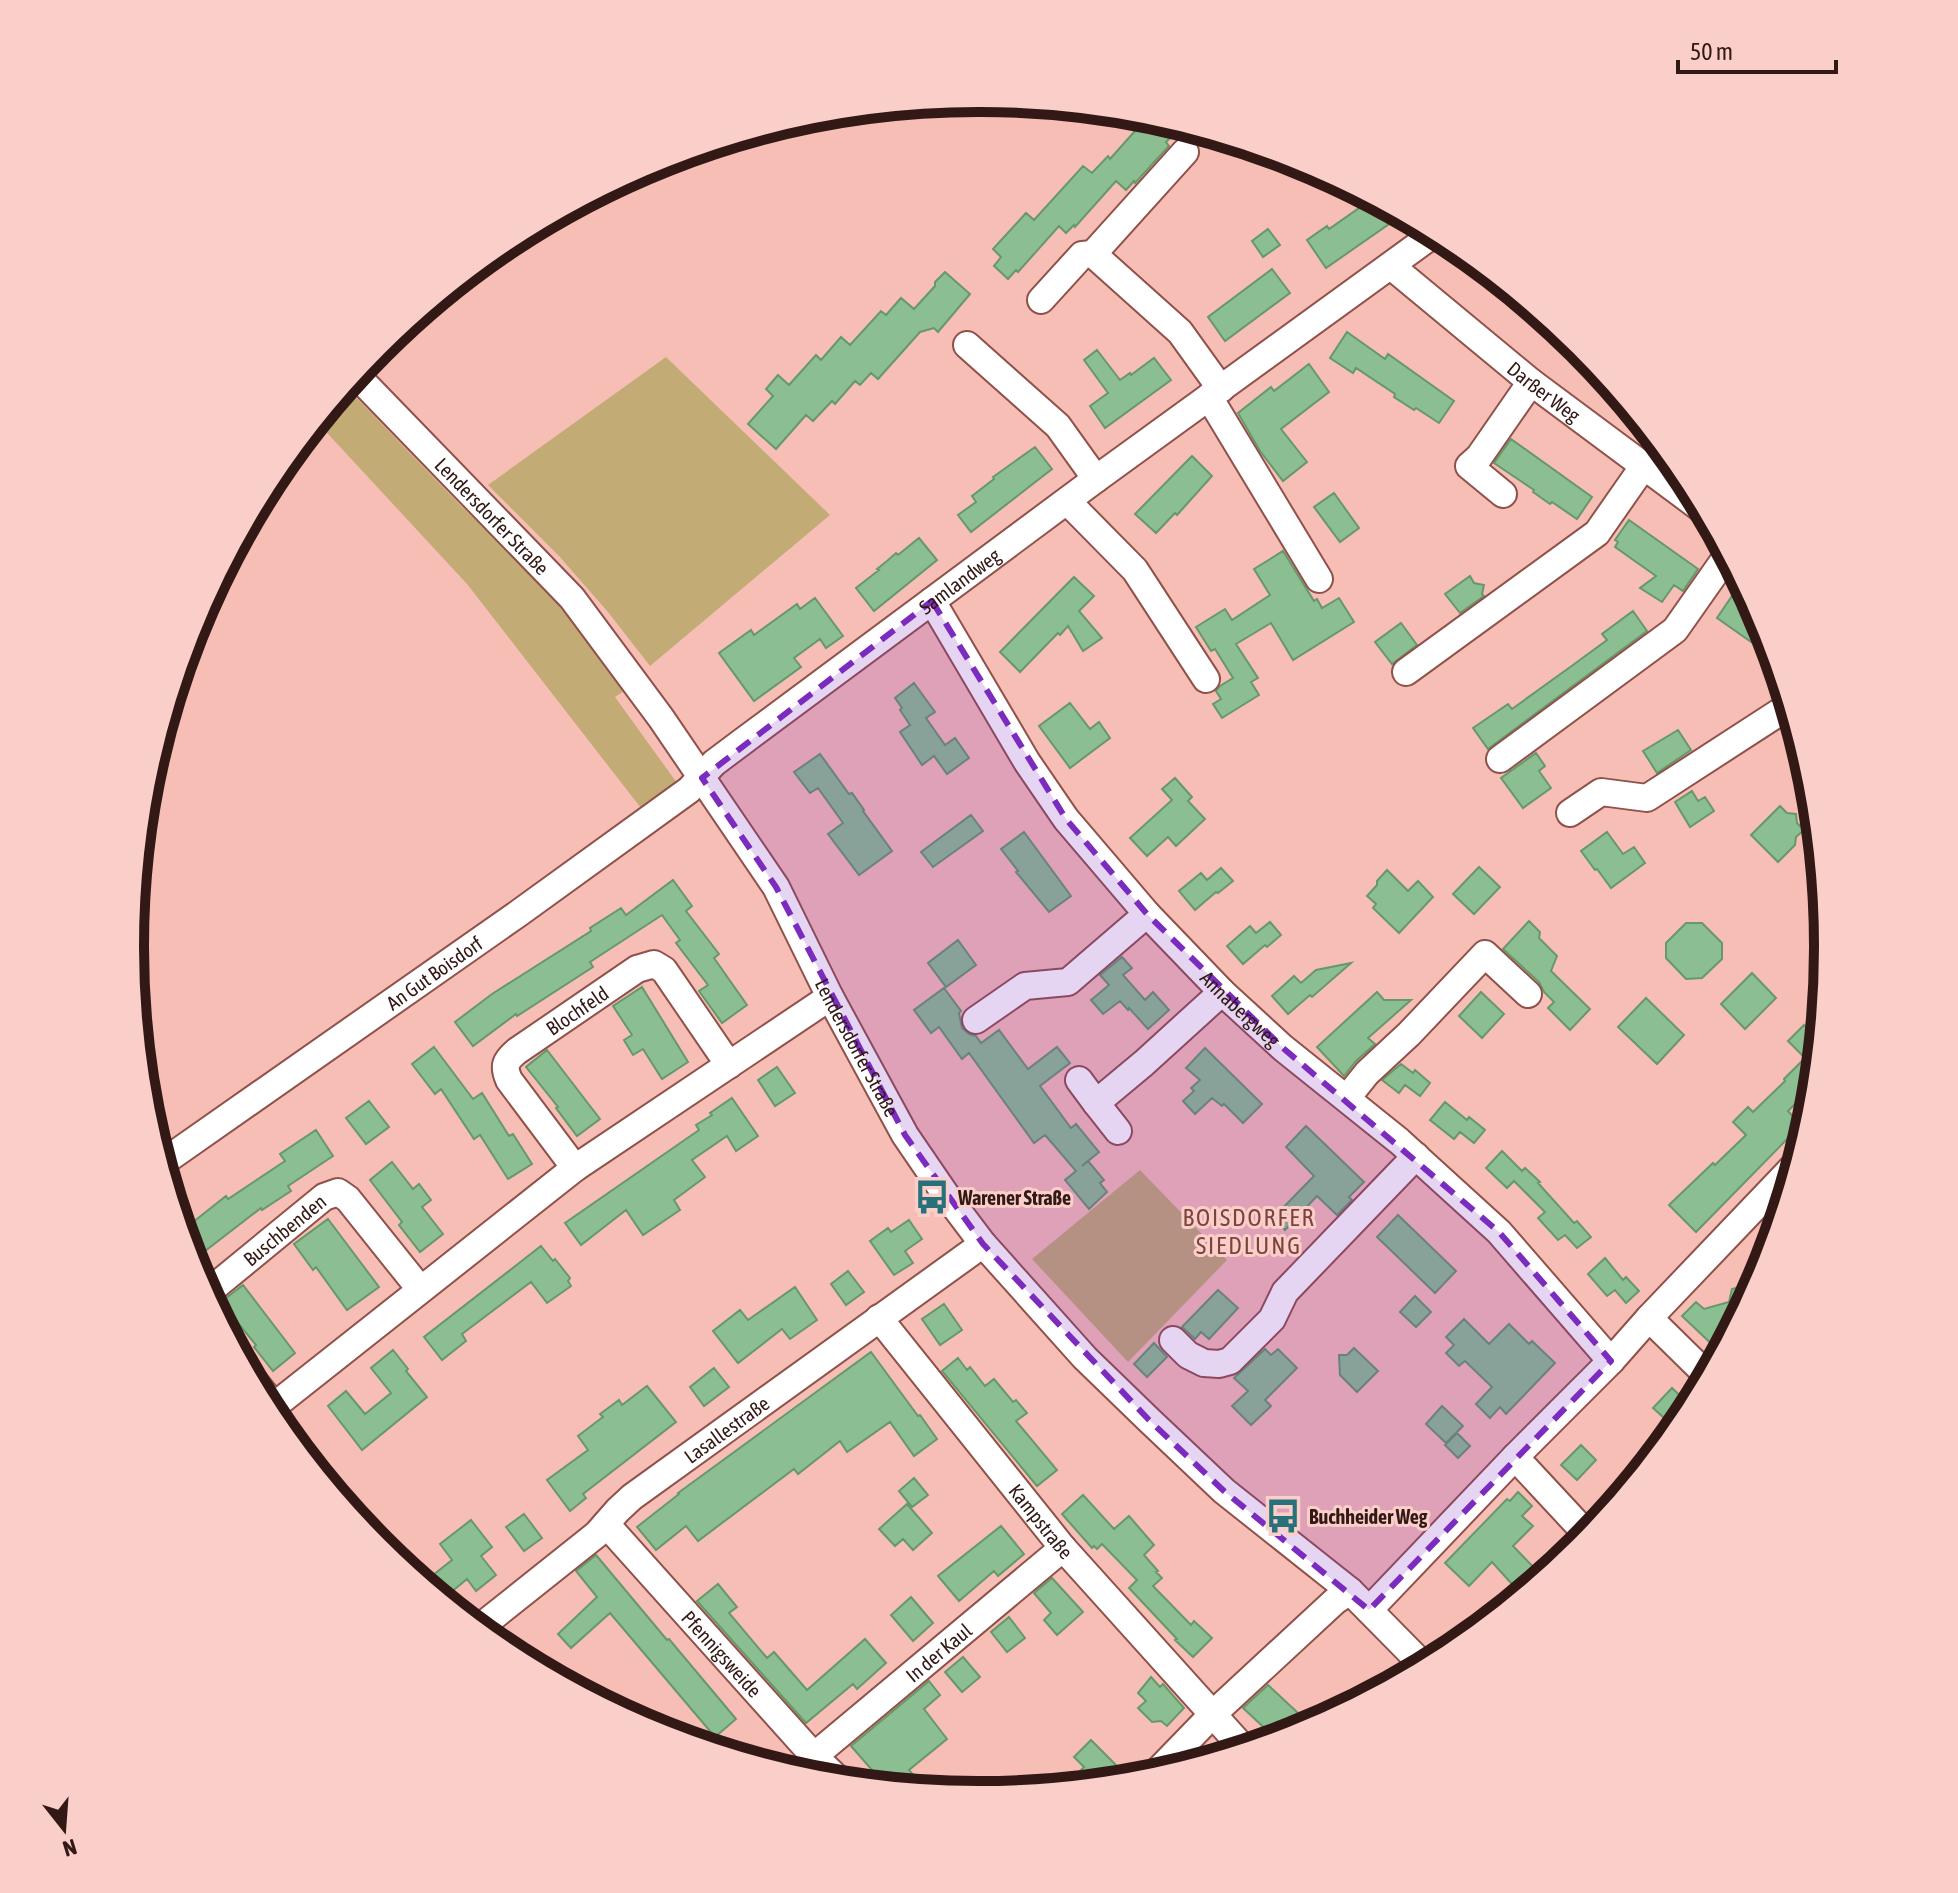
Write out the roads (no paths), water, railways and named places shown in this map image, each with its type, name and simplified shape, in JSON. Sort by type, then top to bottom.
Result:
[{"type":"street","points":[[1041,300],[1082,255],[1093,254],[1185,152]]},
{"type":"street","name":"Samlandweg","points":[[702,778],[714,763],[1096,479],[1424,241]]},
{"type":"street","points":[[1093,254],[1180,332],[1319,579]]},
{"type":"street","name":"Darßer Weg","points":[[1391,266],[1531,382],[1679,493]]},
{"type":"street","points":[[967,345],[1058,426],[1096,479]]},
{"type":"street","points":[[1503,494],[1469,466],[1479,457],[1531,382]]},
{"type":"street","name":"Lendersdorfer Straße","points":[[364,383],[572,598],[597,629],[776,887],[830,997],[905,1135],[983,1244],[1085,1358],[1149,1420],[1224,1491],[1350,1591],[1415,1657]]},
{"type":"street","points":[[1406,672],[1597,533],[1643,467]]},
{"type":"street","points":[[1067,501],[1135,570],[1206,679]]},
{"type":"street","points":[[1500,759],[1675,630],[1721,565]]},
{"type":"street","name":"Annabergweg","points":[[932,601],[1027,762],[1066,819],[1147,914],[1222,992],[1283,1048],[1416,1156],[1499,1232],[1611,1361]]},
{"type":"street","points":[[1570,813],[1601,792],[1647,798],[1779,712]]},
{"type":"street","name":"An Gut Boisdorf","points":[[172,1156],[519,913],[702,778]]},
{"type":"street","points":[[976,1020],[1025,986],[1068,982],[1147,914]]},
{"type":"street","points":[[1347,1098],[1367,1073],[1485,954],[1528,994]]},
{"type":"street","name":"Blochfeld","points":[[575,1168],[509,1080],[504,1069],[506,1060],[637,969],[654,964],[664,970],[729,1065]]},
{"type":"street","points":[[1096,1103],[1222,992]]},
{"type":"street","points":[[280,1402],[575,1168],[830,997]]},
{"type":"street","points":[[1079,1080],[1118,1131]]},
{"type":"street","points":[[1173,1340],[1188,1355],[1204,1363],[1230,1361],[1272,1319],[1285,1292],[1416,1156]]},
{"type":"street","points":[[1369,1610],[1611,1361],[1779,1182]]},
{"type":"street","name":"Buschbenden","points":[[217,1285],[324,1197],[338,1192],[348,1199],[420,1289]]},
{"type":"street","name":"Lasallestraße","points":[[488,1621],[597,1534],[632,1497],[983,1244]]},
{"type":"street","name":"Kampstraße","points":[[879,1318],[1063,1548],[1237,1740]]},
{"type":"street","points":[[1649,1318],[1700,1368]]},
{"type":"street","points":[[1515,1457],[1579,1526]]},
{"type":"street","name":"Pfennigsweide","points":[[606,1524],[825,1766]]},
{"type":"street","name":"In der Kaul","points":[[814,1756],[1063,1548]]},
{"type":"street","points":[[1170,1759],[1214,1713],[1335,1601],[1350,1591]]},
{"type":"place","name":"Warener Straße","points":[[932,1197]]},
{"type":"place","name":"Buchheider Weg","points":[[1283,1516]]},
{"type":"district","name":"BOISDORFER SIEDLUNG","points":[[1249,1231]]}]
